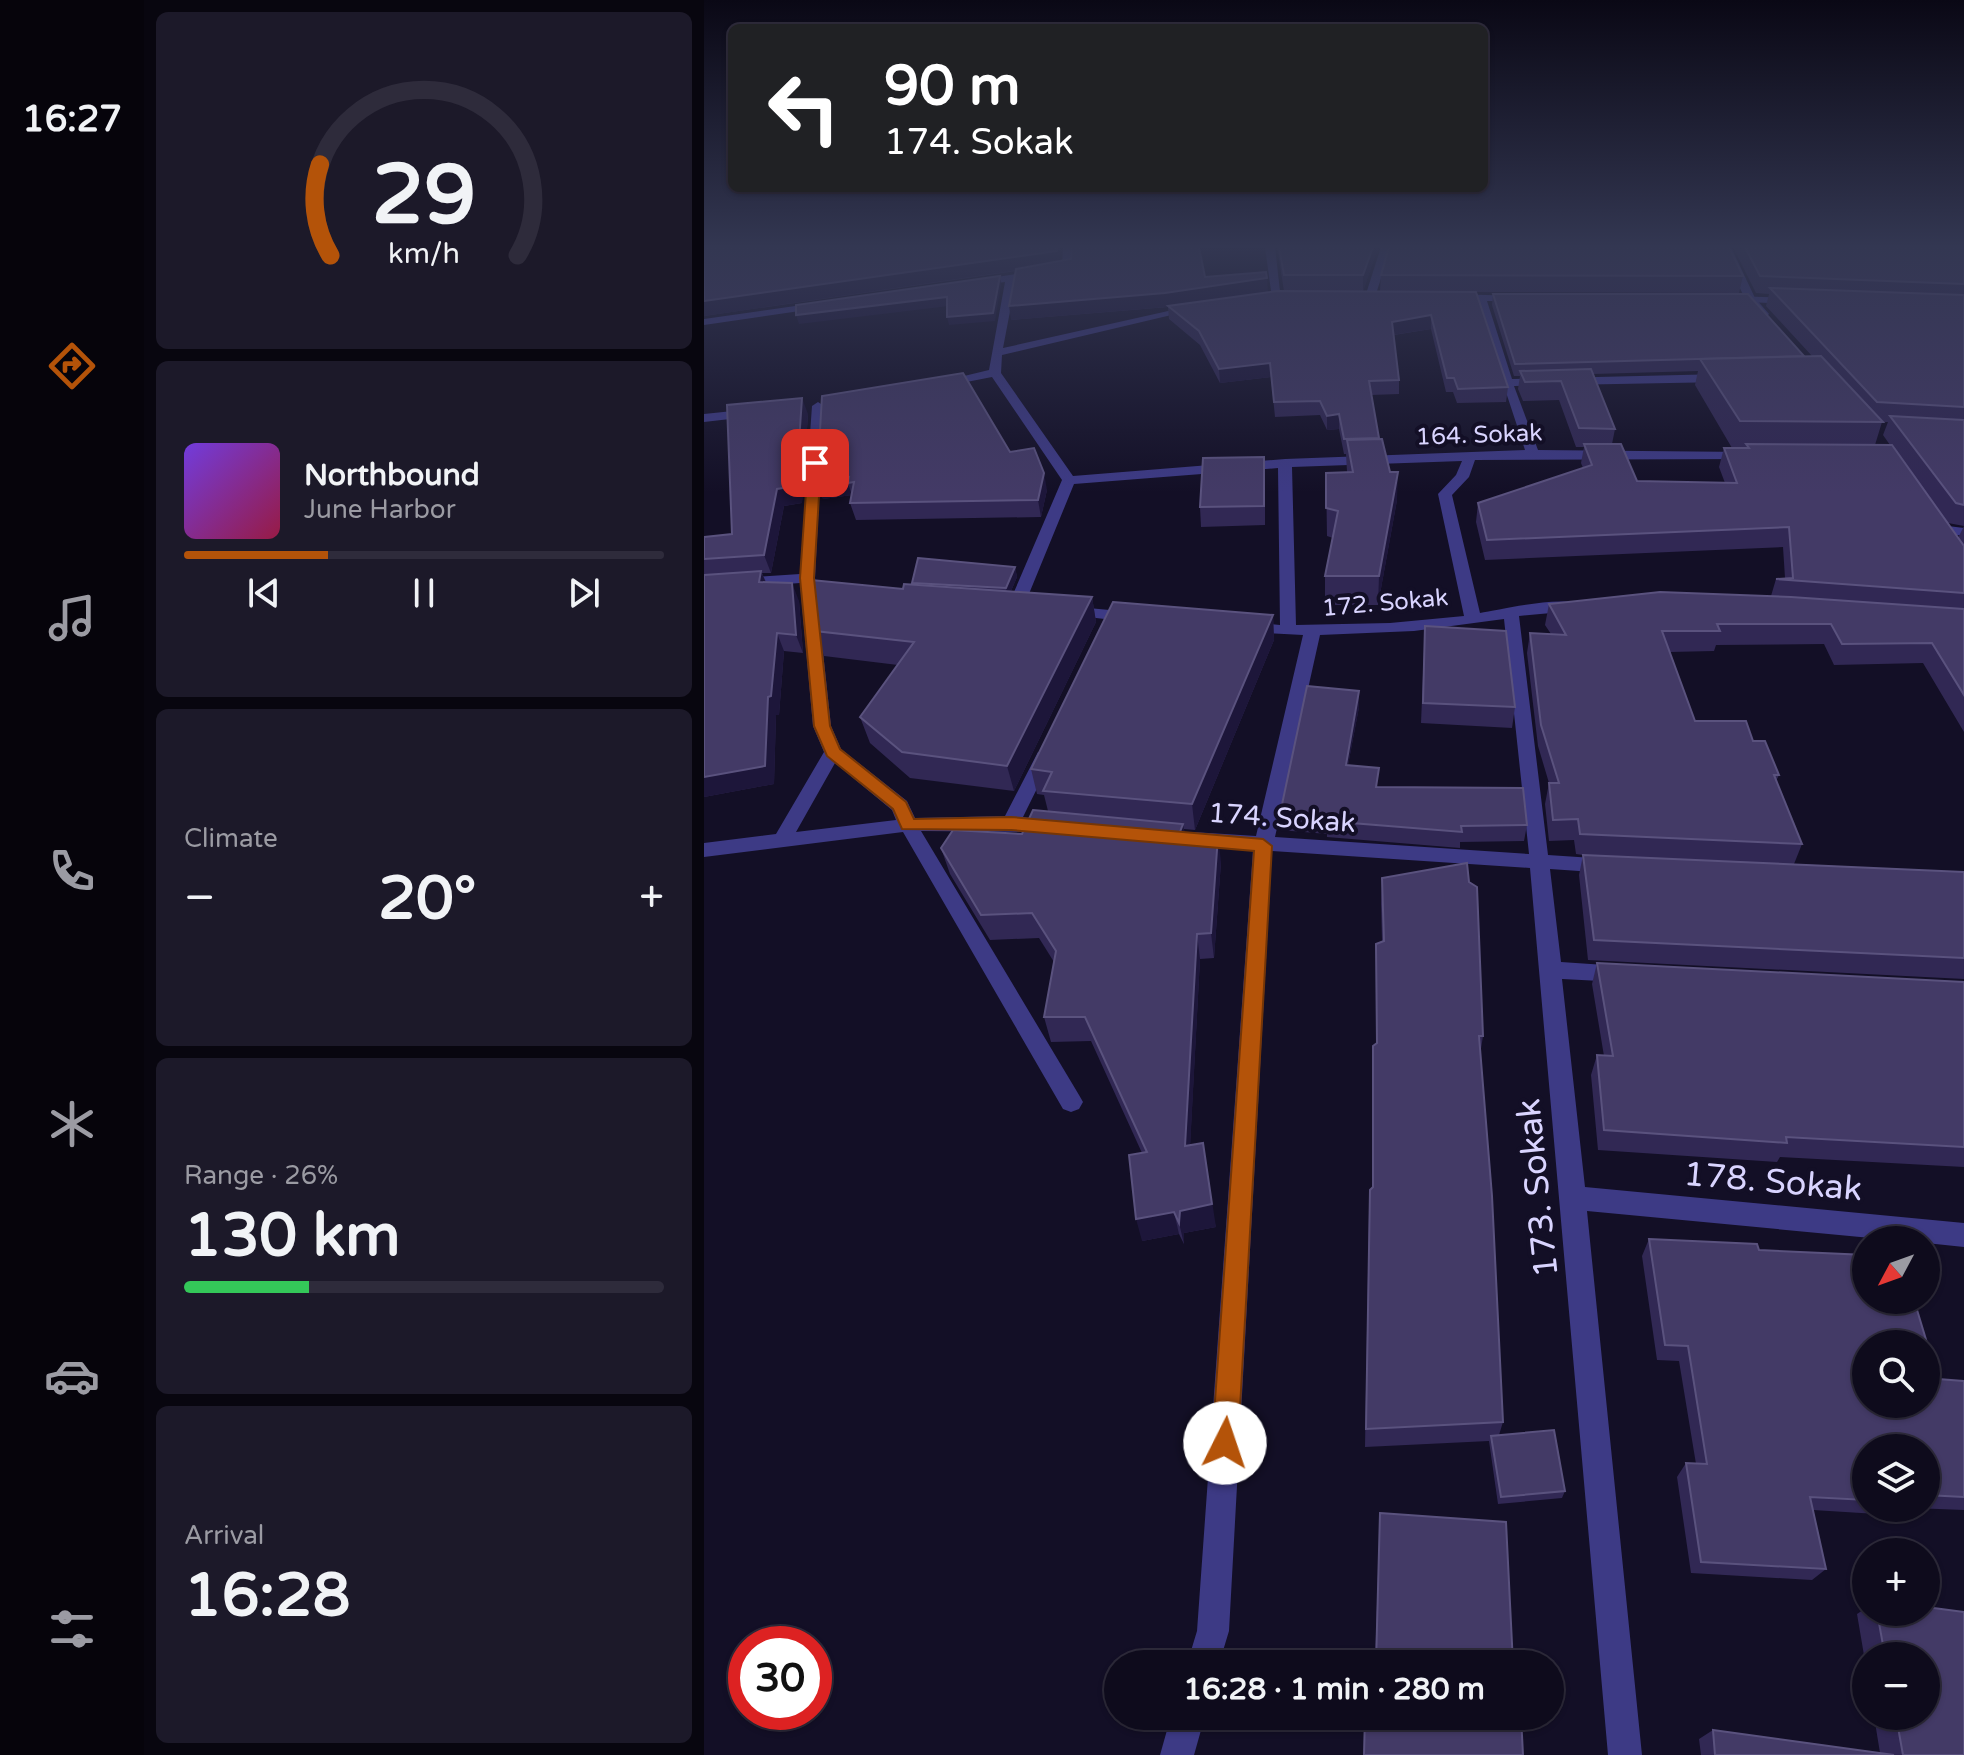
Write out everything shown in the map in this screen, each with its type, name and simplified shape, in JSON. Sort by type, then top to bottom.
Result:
[{"type":"street","points":[[1001,329],[995,373],[1069,480],[1024,607],[1108,622],[1155,619]]},
{"type":"street","points":[[996,353],[1100,329]]},
{"type":"street","points":[[1490,329],[1533,454]]},
{"type":"street","points":[[921,387],[995,373]]},
{"type":"street","points":[[1507,383],[1741,377]]},
{"type":"street","points":[[819,406],[814,590],[822,726],[833,752],[900,806],[908,825],[1071,1102]]},
{"type":"street","points":[[704,418],[761,412]]},
{"type":"street","name":"164. Sokak","points":[[1069,480],[1285,463],[1533,454],[1767,456]]},
{"type":"street","points":[[1470,457],[1462,477],[1445,494],[1473,619]]},
{"type":"street","points":[[1207,1650],[1213,1631],[1263,846],[1300,632],[1285,463]]},
{"type":"street","points":[[1940,528],[1964,532]]},
{"type":"street","points":[[704,585],[814,590]]},
{"type":"street","name":"172. Sokak","points":[[1229,625],[1300,632],[1473,619],[1545,606],[1588,605]]},
{"type":"street","name":"173. Sokak","points":[[1511,614],[1541,863],[1549,970],[1575,1198],[1625,1755]]},
{"type":"street","points":[[1011,823],[1051,740]]},
{"type":"street","points":[[782,840],[833,752]]},
{"type":"street","points":[[704,850],[908,825],[1011,823],[1074,829]]},
{"type":"street","name":"174. Sokak","points":[[1169,837],[1263,846],[1635,867]]},
{"type":"street","points":[[1549,970],[1641,975]]},
{"type":"street","name":"178. Sokak","points":[[1575,1198],[1964,1235]]},
{"type":"street","points":[[1177,1755],[1184,1730]]},
{"type":"building","points":[[1196,329],[1393,329],[1399,380],[1369,381],[1379,438],[1344,439],[1339,414],[1327,416],[1320,401],[1274,402],[1270,363],[1219,369]]},
{"type":"building","points":[[1435,329],[1488,329],[1508,387],[1458,389],[1454,378],[1447,378]]},
{"type":"building","points":[[1504,329],[1780,329],[1804,356],[1515,364]]},
{"type":"building","points":[[1808,329],[1964,329],[1964,407],[1877,402]]},
{"type":"building","points":[[1821,356],[1883,422],[1740,421],[1700,359]]},
{"type":"building","points":[[1591,369],[1615,429],[1579,428],[1561,381],[1525,382],[1520,371]]},
{"type":"building","points":[[963,373],[1010,452],[1034,448],[1044,473],[1038,500],[850,503],[854,482],[848,483],[849,477],[817,482],[822,396]]},
{"type":"building","points":[[802,398],[796,486],[777,489],[764,555],[704,559],[704,537],[732,534],[727,405]]},
{"type":"building","points":[[1890,416],[1964,420],[1964,505],[1956,503]]},
{"type":"building","points":[[1382,439],[1390,472],[1398,472],[1379,576],[1325,576],[1338,511],[1326,508],[1326,473],[1353,472],[1347,440]]},
{"type":"building","points":[[1584,444],[1621,444],[1637,481],[1737,483],[1724,448],[1749,448],[1746,444],[1892,445],[1964,546],[1964,593],[1776,579],[1793,578],[1789,527],[1487,540],[1478,503],[1592,465]]},
{"type":"building","points":[[1264,457],[1264,506],[1200,507],[1203,458]]},
{"type":"building","points":[[918,558],[1015,567],[1006,588],[912,583]]},
{"type":"building","points":[[761,571],[759,582],[792,583],[796,635],[777,633],[771,696],[768,697],[765,766],[704,777],[704,575]]},
{"type":"building","points":[[811,580],[903,589],[904,584],[1092,597],[1007,766],[902,752],[860,717],[914,642],[815,631]]},
{"type":"building","points":[[1660,592],[1964,609],[1964,695],[1932,643],[1842,644],[1831,624],[1717,624],[1720,631],[1662,631],[1695,721],[1746,721],[1753,741],[1765,741],[1779,775],[1774,775],[1802,844],[1580,834],[1578,819],[1553,820],[1549,783],[1559,783],[1541,725],[1530,633],[1566,635],[1549,604]]},
{"type":"building","points":[[1113,602],[1273,615],[1192,804],[1043,791],[1052,772],[1031,769]]},
{"type":"building","points":[[1425,626],[1506,631],[1515,707],[1423,703]]},
{"type":"building","points":[[1307,686],[1359,691],[1346,765],[1379,768],[1376,787],[1523,788],[1527,825],[1461,826],[1462,832],[1280,814]]},
{"type":"building","points":[[1033,810],[1183,824],[1178,837],[1218,836],[1211,933],[1197,934],[1185,1146],[1203,1143],[1212,1204],[1180,1211],[1179,1223],[1174,1212],[1136,1219],[1129,1155],[1147,1152],[1085,1017],[1044,1017],[1056,951],[1032,913],[981,915],[941,848],[953,830],[1022,834]]},
{"type":"building","points":[[1583,855],[1964,872],[1964,958],[1594,940]]},
{"type":"building","points":[[1467,863],[1469,882],[1477,887],[1483,1036],[1479,1036],[1492,1196],[1503,1422],[1366,1429],[1370,1190],[1373,1187],[1373,1046],[1377,1043],[1376,944],[1384,941],[1382,878]]},
{"type":"building","points":[[1597,963],[1964,982],[1964,1147],[1786,1137],[1787,1143],[1604,1130],[1597,1055],[1613,1056]]},
{"type":"building","points":[[1649,1239],[1757,1244],[1759,1250],[1852,1254],[1852,1314],[1918,1314],[1923,1330],[1852,1330],[1852,1418],[1940,1418],[1940,1379],[1964,1381],[1964,1497],[1940,1496],[1940,1434],[1852,1434],[1852,1499],[1810,1497],[1826,1569],[1701,1562],[1686,1463],[1707,1464],[1688,1346],[1665,1345]]},
{"type":"building","points":[[1554,1430],[1565,1491],[1501,1497],[1491,1436]]},
{"type":"building","points":[[1380,1513],[1506,1522],[1512,1650],[1376,1650]]},
{"type":"building","points":[[1940,1609],[1964,1612],[1964,1755],[1903,1755],[1899,1730],[1940,1730],[1940,1642],[1882,1642],[1880,1626],[1940,1626]]},
{"type":"building","points":[[1365,1730],[1522,1730],[1523,1755],[1364,1755]]},
{"type":"building","points":[[1713,1730],[1894,1755],[1715,1755]]},
{"type":"route","points":[[815,463],[807,578],[822,726],[833,752],[900,806],[908,825],[1011,823],[1263,846],[1225,1443]]}]
